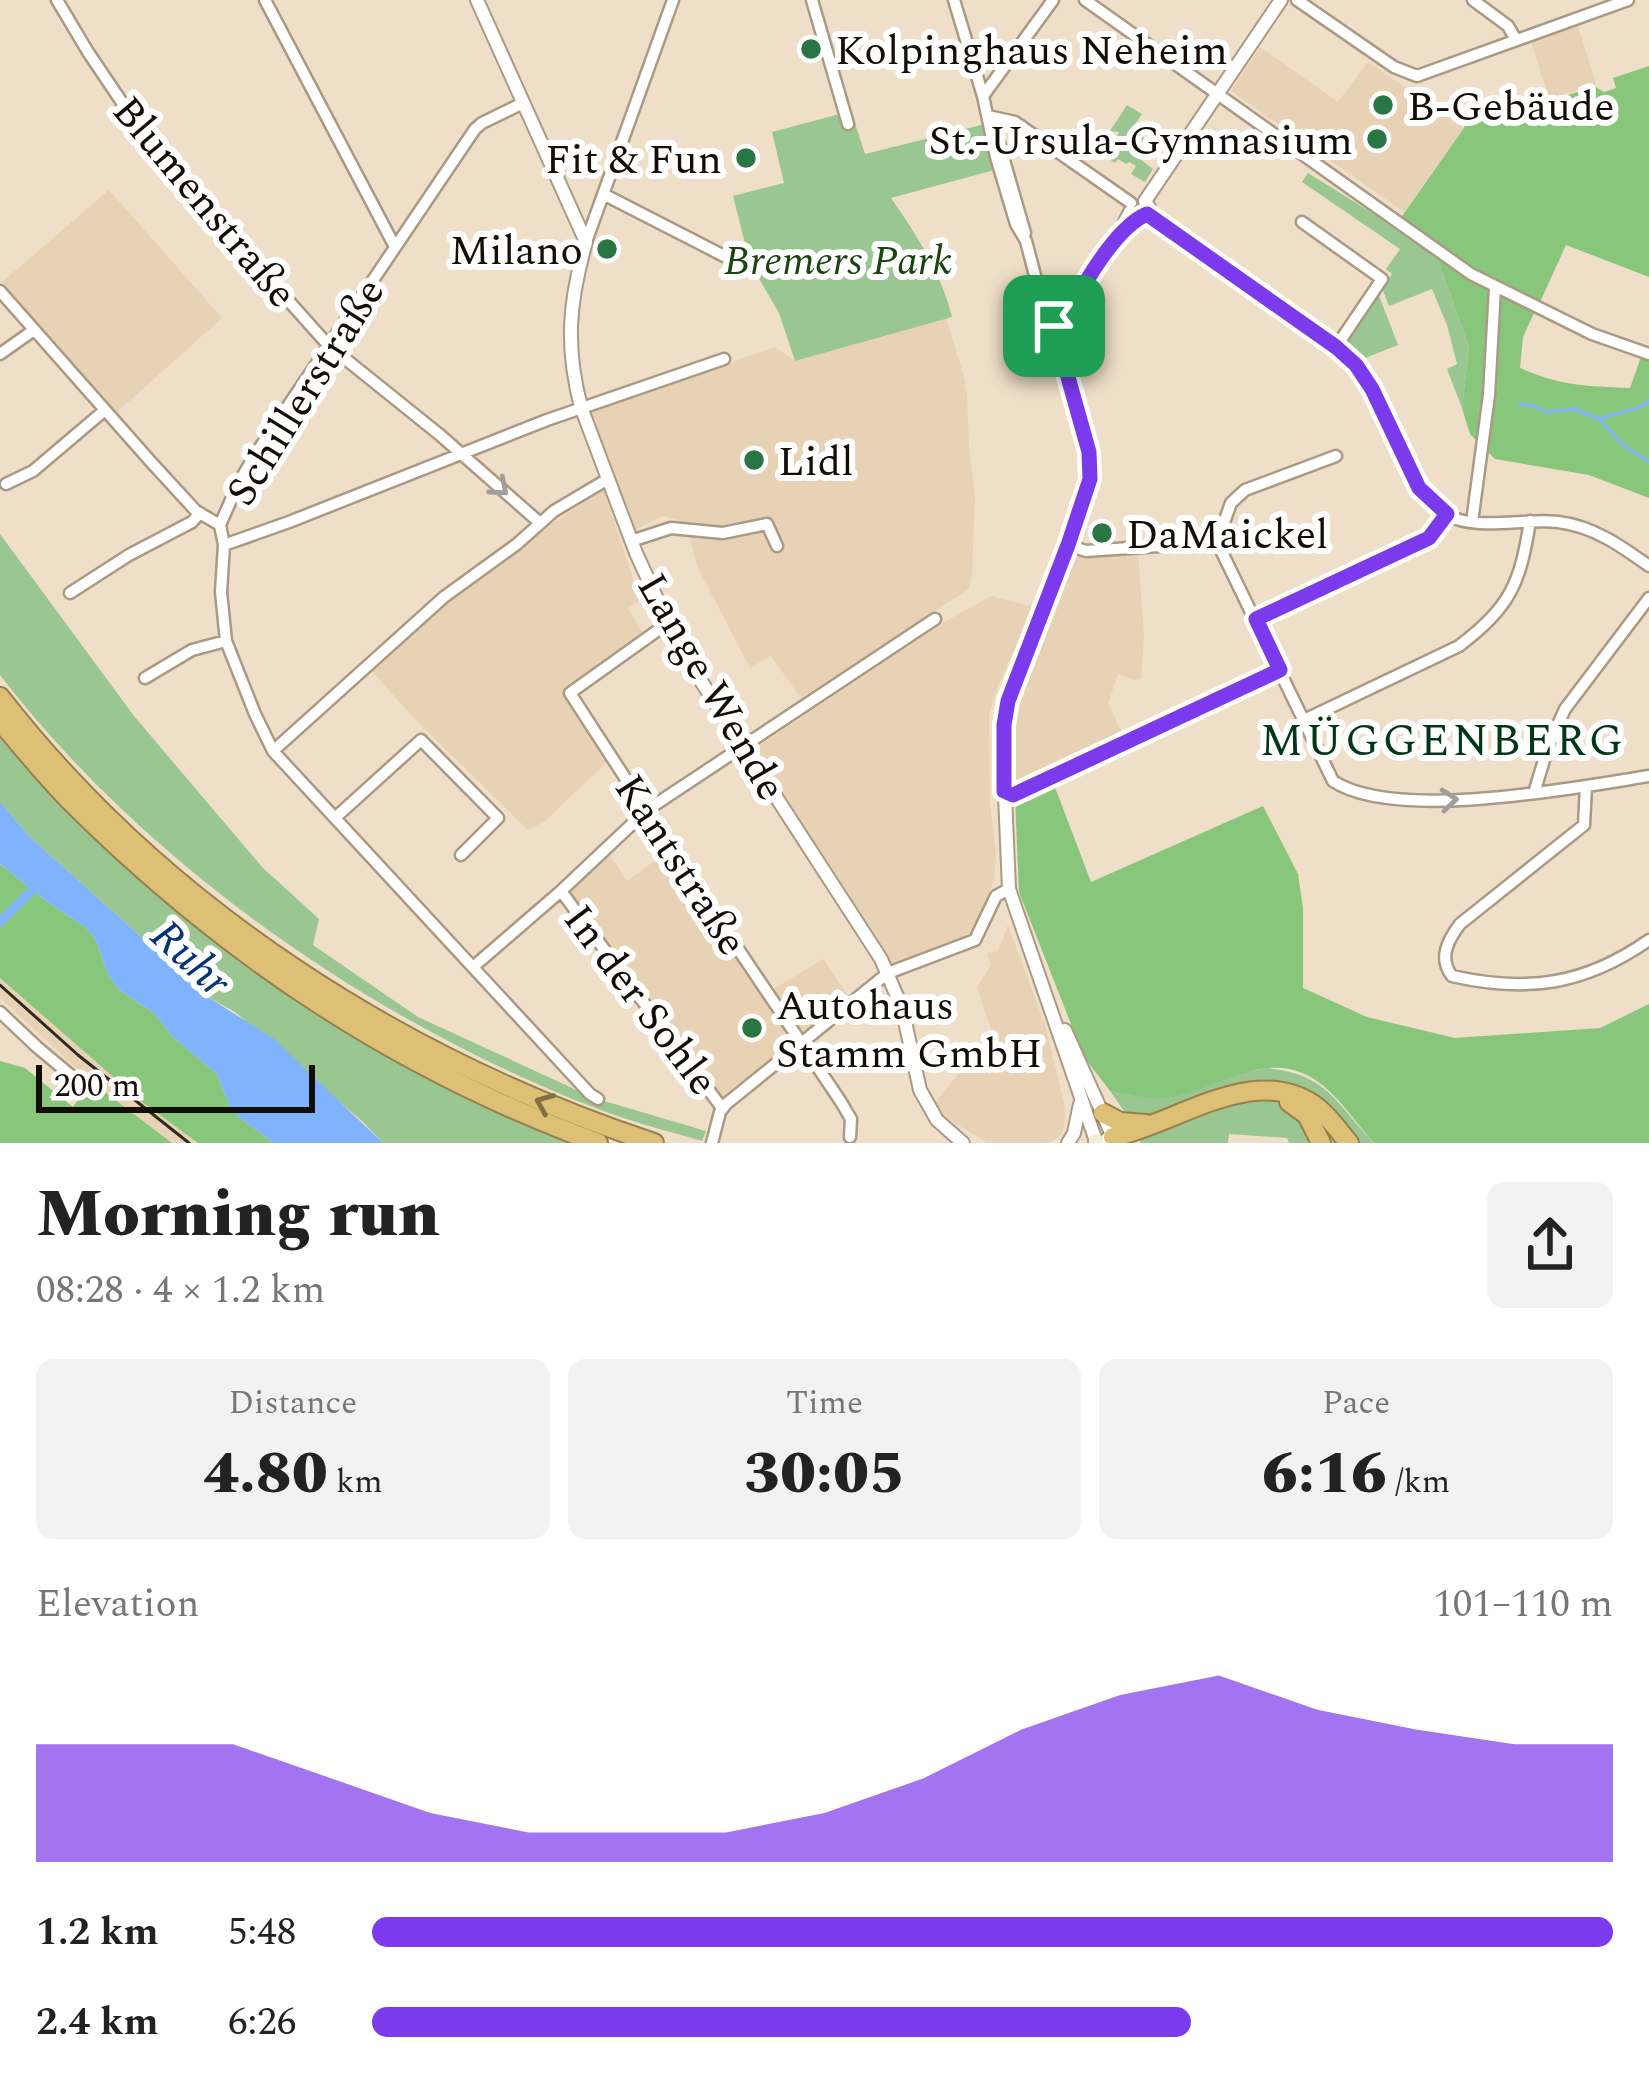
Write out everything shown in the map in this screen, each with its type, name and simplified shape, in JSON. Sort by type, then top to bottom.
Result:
[{"type":"highway","points":[[0,698],[80,789],[175,878],[289,965],[380,1022],[475,1072],[654,1143]]},
{"type":"highway","points":[[0,721],[70,801],[165,890],[281,981],[448,1078],[598,1143]]},
{"type":"highway","points":[[1144,1137],[1239,1094],[1275,1090],[1299,1096],[1317,1108],[1349,1143]]},
{"type":"highway","points":[[1102,1141],[1144,1137],[1224,1106],[1264,1097],[1301,1110],[1321,1143]]},
{"type":"highway","points":[[1103,1113],[1144,1137]]},
{"type":"street","name":"Blumenstraße","points":[[56,0],[154,150],[328,345],[540,523]]},
{"type":"street","points":[[265,0],[395,247]]},
{"type":"street","points":[[477,0],[586,242]]},
{"type":"street","name":"Lange Wende","points":[[673,0],[574,285],[571,362],[581,407],[631,541],[668,623],[888,973],[902,1008],[920,1090],[937,1120],[964,1143]]},
{"type":"street","points":[[812,0],[848,124]]},
{"type":"street","points":[[954,0],[1042,306],[1061,324],[1076,330],[1077,339],[1064,349],[1051,339],[1061,324],[1078,296],[1281,0]]},
{"type":"street","points":[[983,96],[1053,0]]},
{"type":"street","points":[[1085,0],[1471,274],[1604,339],[1649,354]]},
{"type":"street","points":[[1297,0],[1394,67],[1417,76],[1628,0]]},
{"type":"street","points":[[1473,0],[1508,26],[1516,40]]},
{"type":"street","name":"Schillerstraße","points":[[523,103],[475,129],[255,455],[220,526],[224,545],[221,592],[226,641],[273,751],[598,1099]]},
{"type":"street","points":[[988,116],[1015,122],[1336,347],[1372,389],[1419,488],[1447,514],[1472,522],[1561,522],[1596,531],[1649,566]]},
{"type":"street","points":[[605,195],[736,259]]},
{"type":"street","points":[[1302,222],[1382,279],[1336,347]]},
{"type":"street","points":[[1472,522],[1490,382],[1495,288]]},
{"type":"street","points":[[0,291],[200,513],[220,526]]},
{"type":"street","points":[[0,354],[34,329]]},
{"type":"street","points":[[1064,349],[1089,452],[1090,479],[1008,701],[1004,791],[1009,889],[1081,1097],[1102,1141]]},
{"type":"street","points":[[224,545],[581,407],[724,359]]},
{"type":"street","points":[[6,484],[33,471],[105,410]]},
{"type":"street","points":[[1336,457],[1245,490],[1231,503],[1216,542],[1333,781],[1363,794],[1425,802],[1534,793],[1649,776]]},
{"type":"street","points":[[273,751],[444,597],[554,511],[608,479]]},
{"type":"street","points":[[70,593],[200,513]]},
{"type":"street","points":[[1256,619],[1429,538],[1447,514]]},
{"type":"street","points":[[1304,720],[1473,635],[1515,587],[1530,520]]},
{"type":"street","points":[[631,541],[671,528],[723,533],[767,524],[777,546]]},
{"type":"street","points":[[1068,545],[1086,550],[1216,542]]},
{"type":"street","points":[[1534,793],[1565,709],[1649,598]]},
{"type":"street","points":[[473,967],[646,810],[935,619]]},
{"type":"street","name":"Kantstraße","points":[[668,623],[570,693],[849,1115],[850,1137]]},
{"type":"street","points":[[145,678],[191,650],[226,641]]},
{"type":"street","points":[[1004,791],[1013,795],[1028,789],[1280,670]]},
{"type":"street","points":[[336,818],[421,740],[498,818],[461,855]]},
{"type":"street","points":[[1586,785],[1584,825],[1460,924],[1448,943],[1445,967],[1452,976],[1486,983],[1550,983],[1606,966],[1649,940]]},
{"type":"street","points":[[712,1143],[722,1108],[888,973],[975,940],[996,896],[1009,889]]},
{"type":"street","name":"In der Sohle","points":[[561,890],[722,1108]]},
{"type":"street","points":[[1044,986],[1103,1113],[1102,1141]]},
{"type":"street","points":[[0,1012],[86,1088]]},
{"type":"street","points":[[1068,1143],[1076,1129],[1081,1097]]},
{"type":"shaded area","points":[[1578,26],[1596,84],[1549,99],[1531,41]]},
{"type":"shaded area","name":"St.-Ursula-Gymnasium","points":[[1260,47],[1338,102],[1368,62],[1464,128],[1404,212],[1231,91]]},
{"type":"shaded area","points":[[109,190],[222,318],[117,412],[2,282]]},
{"type":"shaded area","points":[[946,318],[967,395],[975,494],[969,589],[801,698],[771,656],[750,668],[698,568],[685,522],[663,516],[635,530],[590,412],[775,347],[795,361]]},
{"type":"shaded area","points":[[604,490],[640,600],[628,608],[645,636],[565,690],[609,760],[545,821],[528,830],[371,670],[447,602]]},
{"type":"shaded area","points":[[1073,554],[1138,554],[1144,635],[1141,679],[1118,674],[1108,703],[1125,740],[1016,788],[1015,711]]},
{"type":"shaded area","points":[[991,596],[1034,607],[989,715],[994,880],[973,933],[893,966],[756,748]]},
{"type":"shaded area","points":[[668,851],[764,995],[823,959],[849,997],[722,1100],[568,891],[608,852],[627,881]]},
{"type":"shaded area","points":[[1008,925],[1046,1028],[1065,1107],[1061,1134],[1050,1143],[988,1143],[933,1105],[976,1052],[996,1045],[977,987],[991,965],[987,953],[998,951]]},
{"type":"shaded area","points":[[0,978],[142,1102],[198,1143],[172,1143],[93,1083],[0,998]]},
{"type":"green space","points":[[1649,66],[1649,277],[1566,245],[1540,302],[1484,278],[1400,219],[1464,128],[1467,116],[1540,105],[1594,86],[1604,92],[1616,88],[1613,78]]},
{"type":"green space","points":[[1127,105],[1142,114],[1131,130],[1152,143],[1141,160],[1153,169],[1145,182],[1131,174],[1136,166],[1105,156],[1109,148],[1116,152],[1121,143],[1116,139],[1119,132],[1110,131]]},
{"type":"green space","name":"Bremers Park","points":[[851,111],[865,154],[985,124],[998,169],[891,198],[927,255],[952,317],[795,361],[779,313],[750,263],[733,196],[784,183],[772,132]]},
{"type":"green space","points":[[1308,173],[1435,252],[1469,347],[1462,408],[1447,369],[1457,364],[1432,289],[1389,306],[1382,288],[1392,274],[1386,269],[1400,249],[1302,182]]},
{"type":"green space","points":[[1435,252],[1484,288],[1534,313],[1523,337],[1520,368],[1561,382],[1630,388],[1641,357],[1649,358],[1649,498],[1589,475],[1495,459],[1470,434],[1462,408],[1469,347]]},
{"type":"green space","points":[[1378,293],[1398,345],[1360,360],[1343,343]]},
{"type":"green space","points":[[0,534],[134,716],[262,867],[319,919],[313,945],[418,1017],[594,1098],[706,1131],[702,1141],[598,1109],[431,1032],[349,984],[195,874],[59,745],[0,675]]},
{"type":"green space","points":[[0,738],[63,809],[163,898],[281,989],[575,1143],[383,1143],[235,1012],[208,997],[31,838],[0,802]]},
{"type":"green space","points":[[1053,782],[1091,882],[1263,806],[1298,874],[1303,988],[1367,1017],[1455,1038],[1600,1028],[1649,1004],[1649,1143],[1374,1143],[1328,1090],[1290,1069],[1254,1070],[1165,1098],[1110,1091],[1084,1057],[1019,892],[1015,797]]},
{"type":"green space","points":[[0,864],[84,926],[95,938],[118,989],[154,1013],[173,1037],[217,1074],[232,1112],[274,1143],[198,1143],[142,1102],[0,978]]},
{"type":"green space","points":[[0,1061],[25,1068],[73,1107],[93,1083],[172,1143],[0,1143]]},
{"type":"green space","points":[[1266,1068],[1304,1076],[1329,1092],[1374,1143],[1289,1143],[1287,1138],[1229,1134],[1228,1143],[1141,1143],[1110,1091],[1177,1095]]},
{"type":"water","points":[[0,802],[31,838],[208,997],[274,1039],[383,1143],[274,1143],[232,1112],[217,1074],[173,1037],[154,1013],[118,989],[95,938],[84,926],[0,864]]},
{"type":"waterway","points":[[1601,418],[1641,407],[1649,400]]},
{"type":"waterway","points":[[1519,404],[1546,412],[1575,409],[1599,419],[1623,445],[1649,462]]},
{"type":"waterway","points":[[0,922],[32,890]]},
{"type":"railway","points":[[0,985],[78,1055],[189,1143]]},
{"type":"place","name":"Kolpinghaus Neheim","points":[[811,49]]},
{"type":"place","name":"B-Gebäude","points":[[1383,105]]},
{"type":"place","name":"St.-Ursula-Gymnasium","points":[[1377,139]]},
{"type":"place","name":"Fit & Fun","points":[[746,158]]},
{"type":"place","name":"Milano","points":[[607,249]]},
{"type":"place","name":"Lidl","points":[[754,460]]},
{"type":"place","name":"DaMaickel","points":[[1102,533]]},
{"type":"place","name":"Autohaus Stamm GmbH","points":[[752,1028]]},
{"type":"district","name":"MÜGGENBERG","points":[[1443,739]]},
{"type":"route","points":[[1147,214],[1356,365],[1412,477],[1447,514],[1429,538],[1256,619],[1280,670],[1013,795],[1004,791],[1006,712],[1090,479],[1089,452],[1064,349],[1051,339],[1054,326],[1068,322],[1078,296],[1114,243],[1147,214]]},
{"type":"water label","name":"Ruhr","points":[[192,957]]}]
